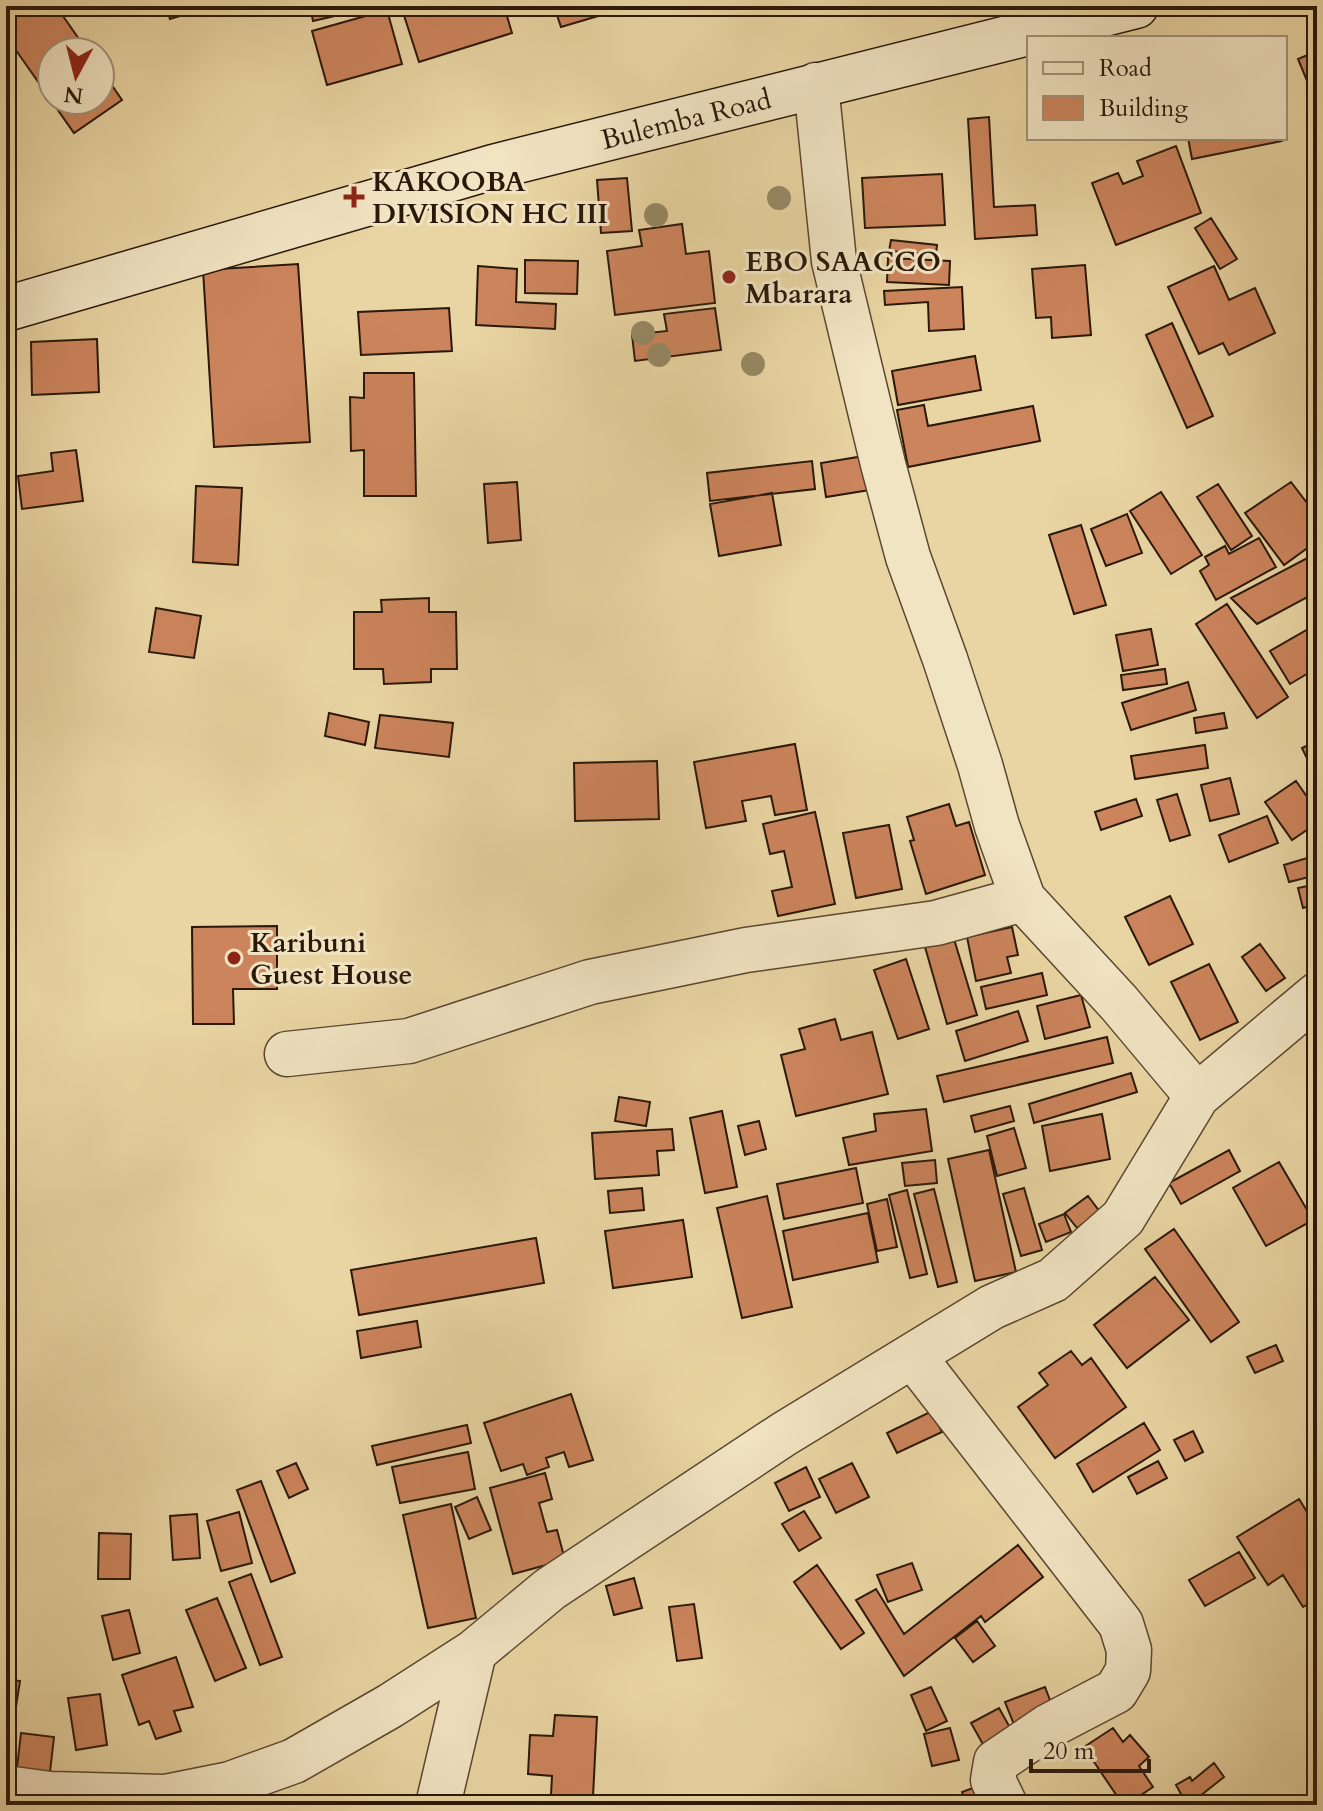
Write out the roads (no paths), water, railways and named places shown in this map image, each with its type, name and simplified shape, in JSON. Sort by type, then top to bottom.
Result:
[{"type":"street","name":"Bulemba Road","points":[[6,309],[493,167],[1136,6]]},
{"type":"street","points":[[816,85],[834,261],[883,464],[908,557],[950,674],[1023,899],[1119,1003],[1197,1096]]},
{"type":"street","points":[[287,1054],[409,1041],[590,982],[746,950],[936,923],[1023,899]]},
{"type":"street","points":[[6,1788],[50,1794],[165,1797],[230,1784],[294,1761],[390,1706],[474,1652],[550,1589],[784,1434],[992,1307],[1053,1280],[1123,1218],[1197,1096],[1317,995]]},
{"type":"street","points":[[913,1356],[1121,1624],[1129,1650],[1128,1671],[1116,1691],[1049,1726],[996,1762],[993,1780],[1005,1805]]},
{"type":"street","points":[[438,1805],[474,1652]]},
{"type":"place","name":"KAKOOBA DIVISION HC III","points":[[354,197]]},
{"type":"place","name":"EBO SAACCO Mbarara","points":[[729,277]]},
{"type":"place","name":"Karibuni Guest House","points":[[234,958]]}]
